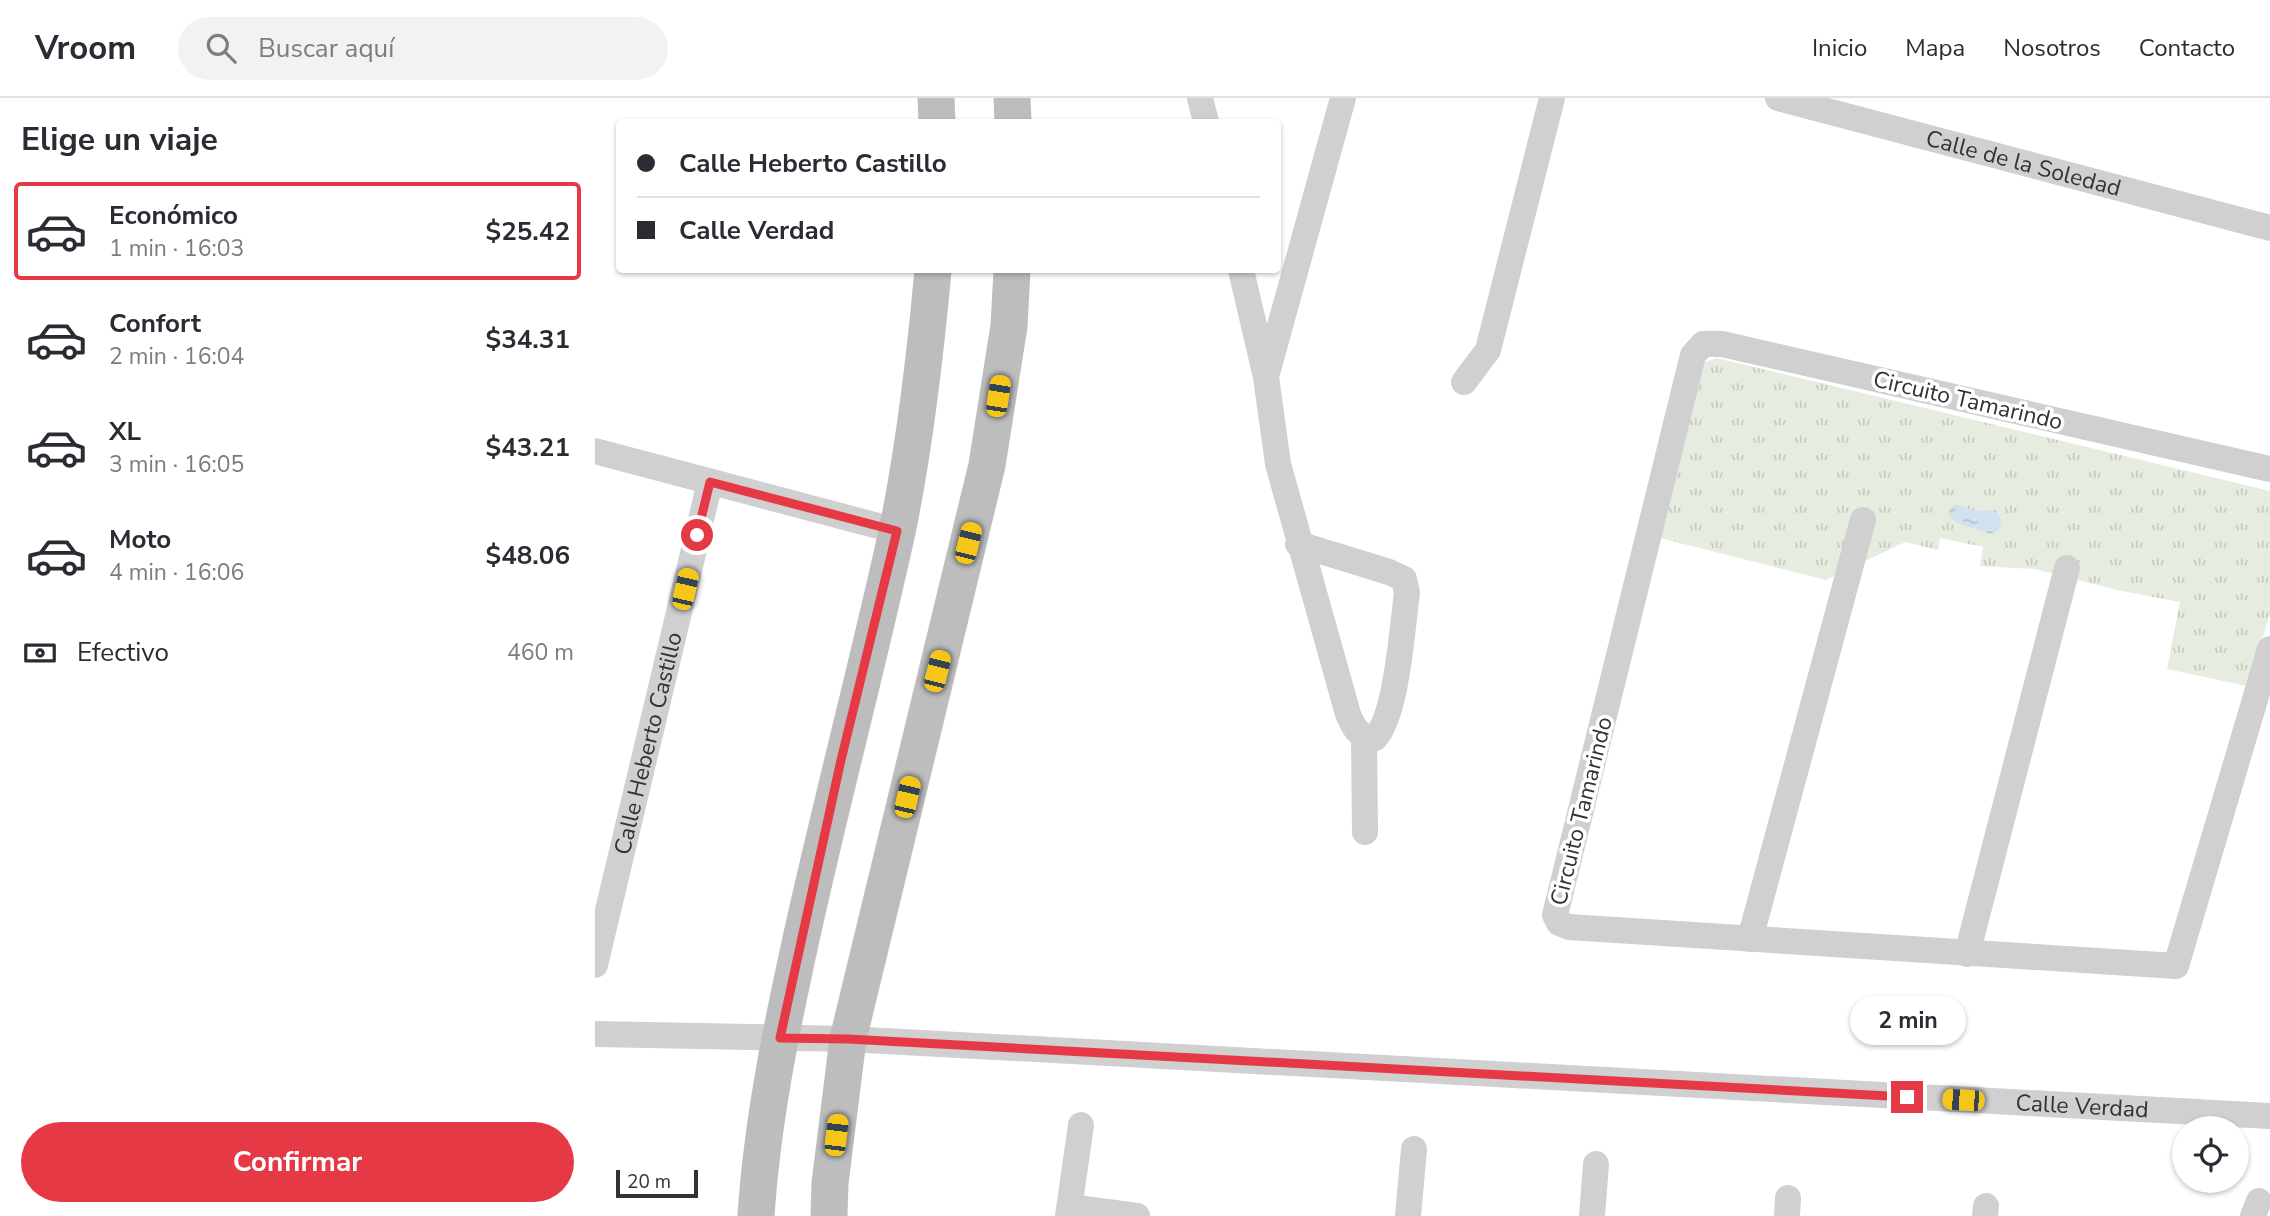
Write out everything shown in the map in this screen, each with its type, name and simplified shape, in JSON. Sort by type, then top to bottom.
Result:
[{"type":"main road","points":[[936,98],[937,119]]},
{"type":"main road","points":[[1012,98],[1013,119]]},
{"type":"main road","points":[[756,1216],[758,1177],[780,1038],[841,760],[897,531],[923,380],[933,273]]},
{"type":"main road","points":[[829,1216],[830,1183],[848,1039],[986,465],[1009,326],[1012,273]]},
{"type":"street","points":[[1200,98],[1205,119]]},
{"type":"street","points":[[1266,377],[1343,98]]},
{"type":"street","points":[[1464,382],[1489,350],[1552,98]]},
{"type":"street","name":"Calle de la Soledad","points":[[1778,98],[1808,102],[2270,228]]},
{"type":"street","points":[[1242,273],[1266,377],[1277,464],[1298,544],[1348,714],[1355,729],[1364,737],[1375,738],[1384,728],[1390,708],[1407,593],[1403,579],[1389,572],[1298,544]]},
{"type":"street","name":"Circuito Tamarindo","points":[[2270,470],[1722,344],[1703,344],[1693,355],[1555,915],[1559,923],[1569,927],[2176,966],[2270,649]]},
{"type":"street","points":[[595,452],[897,531]]},
{"type":"street","name":"Calle Heberto Castillo","points":[[595,965],[710,482]]},
{"type":"street","points":[[1750,939],[1863,520]]},
{"type":"street","points":[[1967,954],[2067,568]]},
{"type":"street","points":[[1364,737],[1365,831]]},
{"type":"street","name":"Calle Verdad","points":[[595,1034],[848,1039],[2270,1116]]},
{"type":"street","points":[[1081,1125],[1069,1212],[1137,1216]]},
{"type":"street","points":[[1408,1216],[1414,1149]]},
{"type":"street","points":[[1592,1216],[1596,1164]]},
{"type":"green space","points":[[1717,358],[2270,491],[2270,614],[2247,686],[2167,669],[2180,602],[2117,590],[2035,569],[1980,566],[1983,547],[1940,538],[1938,550],[1905,542],[1826,580],[1660,538],[1700,364]]},
{"type":"water","points":[[1955,504],[1976,511],[1996,510],[2002,523],[1998,531],[1990,534],[1957,523],[1949,517],[1950,508]]},
{"type":"route","points":[[697,535],[710,482],[897,531],[841,760],[780,1038],[848,1039],[1907,1097]]}]
